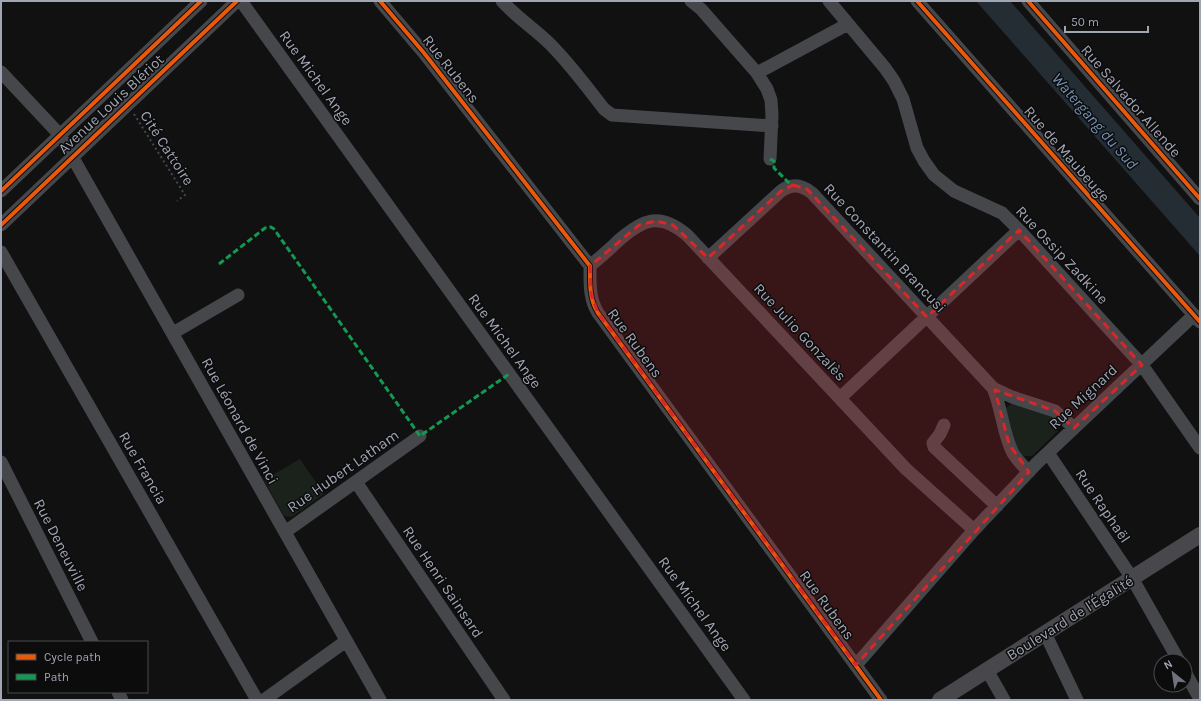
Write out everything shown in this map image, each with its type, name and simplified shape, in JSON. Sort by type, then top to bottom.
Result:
[{"type":"main road","name":"Boulevard de l'Égalité","points":[[940,700],[1200,535]]},
{"type":"street","name":"Avenue Louis Blériot","points":[[1,191],[201,1]]},
{"type":"street","name":"Avenue Louis Blériot","points":[[1,225],[237,1]]},
{"type":"street","name":"Rue Michel Ange","points":[[241,1],[744,700]]},
{"type":"street","name":"Rue Rubens","points":[[380,1],[424,53],[590,266],[591,294],[598,313],[881,700]]},
{"type":"street","points":[[502,1],[519,18],[533,28],[550,44],[604,109],[612,115],[772,126]]},
{"type":"street","points":[[691,1],[701,9],[764,83],[772,108],[770,159]]},
{"type":"street","name":"Rue Ossip Zadkine","points":[[829,1],[885,68],[894,81],[903,99],[917,148],[934,175],[954,191],[1002,213],[1019,230],[1142,365],[1200,448]]},
{"type":"street","name":"Rue de Maubeuge","points":[[917,1],[1197,319]]},
{"type":"street","name":"Rue Salvador Allende","points":[[1028,1],[1200,199]]},
{"type":"street","points":[[757,73],[848,24]]},
{"type":"street","points":[[1,72],[60,135]]},
{"type":"street","name":"Avenue Louis Blériot","points":[[60,135],[72,158]]},
{"type":"street","name":"Rue Léonard de Vinci","points":[[72,158],[380,700]]},
{"type":"street","name":"Rue Constantin Brancusi","points":[[708,258],[781,191],[792,186],[799,186],[807,189],[993,388],[1000,406],[1011,449],[1017,459],[1029,472]]},
{"type":"street","name":"Rue Julio Gonzalès","points":[[590,266],[635,227],[651,221],[662,222],[678,227],[906,469],[974,530]]},
{"type":"street","points":[[840,398],[1019,230]]},
{"type":"street","name":"Rue Francia","points":[[1,252],[257,700]]},
{"type":"street","points":[[173,334],[238,295]]},
{"type":"street","name":"Rue Mignard","points":[[856,665],[974,530],[1029,472],[1142,365],[1197,319]]},
{"type":"street","name":"Rue Constantin Brancusi","points":[[993,388],[1012,397],[1054,411],[1074,428]]},
{"type":"street","points":[[944,425],[940,434],[933,443],[934,447],[997,506]]},
{"type":"street","name":"Rue Hubert Latham","points":[[285,532],[420,436]]},
{"type":"street","name":"Rue Raphaël","points":[[1048,453],[1132,578],[1174,653]]},
{"type":"street","name":"Rue Deneuville","points":[[1,462],[91,641]]},
{"type":"street","name":"Rue Henri Sainsard","points":[[356,482],[504,700]]},
{"type":"street","points":[[1045,634],[1077,700]]},
{"type":"street","points":[[264,700],[346,641]]},
{"type":"street","points":[[987,670],[1004,700]]},
{"type":"street","points":[[1193,686],[1200,699]]},
{"type":"highlighted area","points":[[793,185],[807,189],[927,317],[1019,230],[1142,365],[1074,428],[1055,411],[995,390],[1009,444],[1029,472],[856,665],[598,313],[591,294],[590,266],[639,225],[656,221],[673,225],[708,258],[781,191]]},
{"type":"shaded area","points":[[1015,401],[1053,417],[1058,422],[1058,431],[1032,456],[1024,456],[1017,447],[1009,427],[1006,408]]},
{"type":"shaded area","points":[[300,459],[324,494],[292,517],[284,516],[264,480]]},
{"type":"water","name":"Watergang du Sud","points":[[976,1],[1010,1],[1200,218],[1200,256]]},
{"type":"marked path","points":[[770,159],[774,161],[774,168],[792,186]]},
{"type":"marked path","points":[[219,264],[265,228],[271,227],[274,229],[420,436],[509,374]]},
{"type":"cycle path","points":[[1,191],[201,1]]},
{"type":"cycle path","points":[[1,225],[237,1]]},
{"type":"cycle path","points":[[380,1],[424,53],[590,266],[590,284],[593,302],[598,313],[881,700]]},
{"type":"cycle path","points":[[917,1],[1200,322]]},
{"type":"cycle path","points":[[1028,1],[1200,199]]}]
